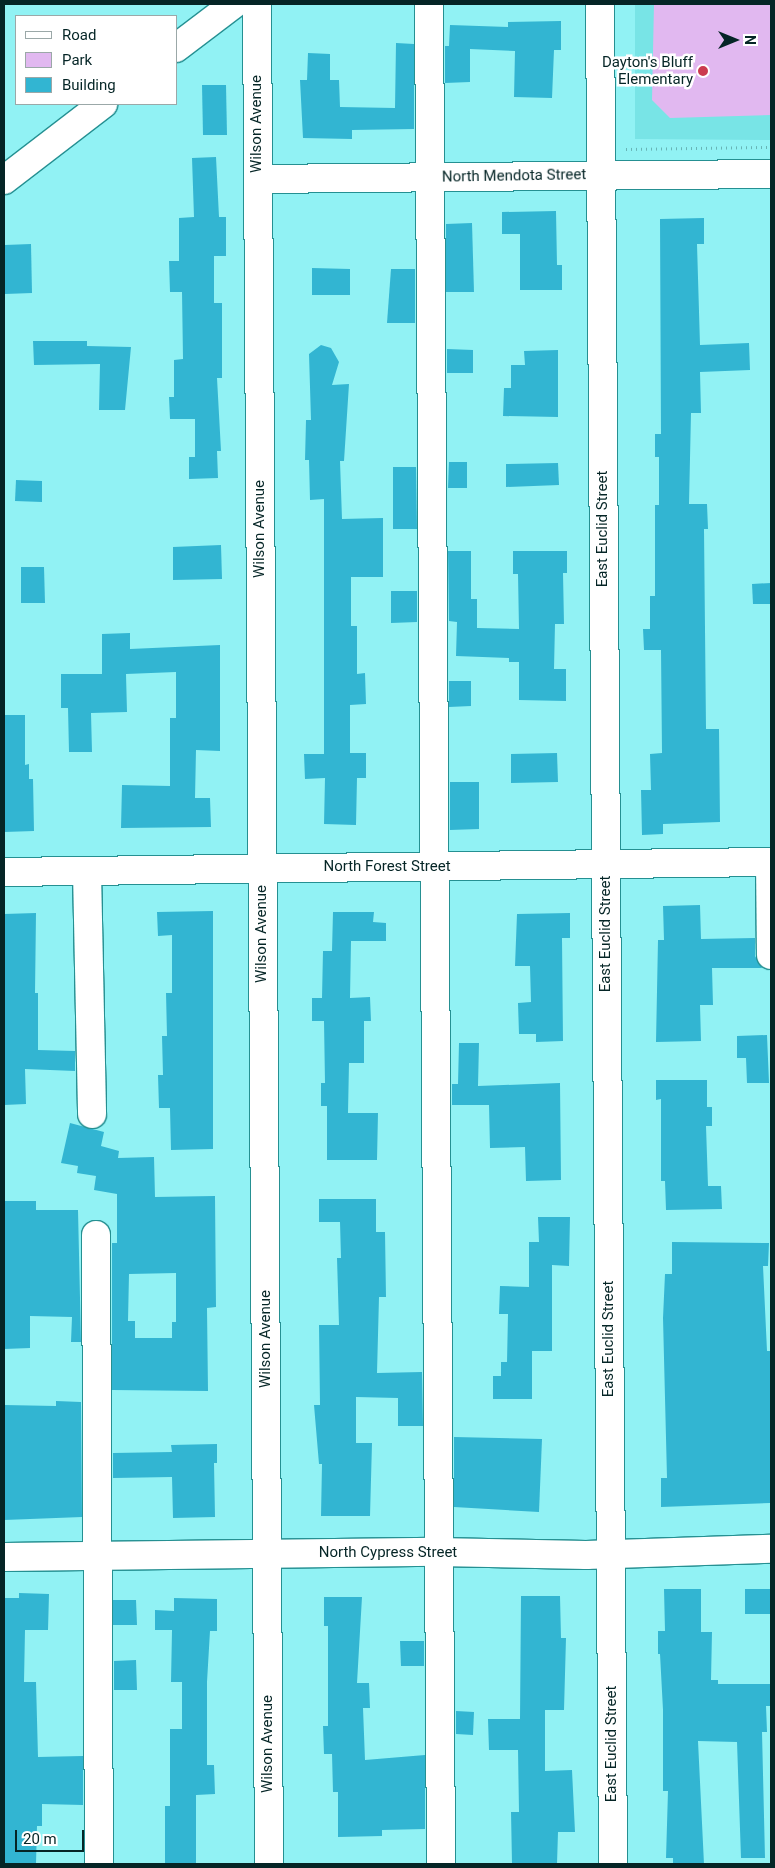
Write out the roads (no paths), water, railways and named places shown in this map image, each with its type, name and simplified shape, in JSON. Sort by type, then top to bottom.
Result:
[{"type":"street","points":[[178,46],[234,4]]},
{"type":"street","name":"Wilson Avenue","points":[[257,4],[269,1864]]},
{"type":"street","points":[[429,4],[437,1552],[441,1864]]},
{"type":"street","name":"East Euclid Street","points":[[600,4],[612,1864]]},
{"type":"street","points":[[4,180],[102,105]]},
{"type":"street","name":"North Mendota Street","points":[[258,179],[771,174]]},
{"type":"street","points":[[771,862],[771,955]]},
{"type":"street","name":"North Forest Street","points":[[4,872],[434,866],[606,866],[771,862]]},
{"type":"street","points":[[87,872],[92,1114]]},
{"type":"street","points":[[96,1235],[99,1864]]},
{"type":"street","name":"North Cypress Street","points":[[4,1557],[437,1552],[610,1554],[771,1549]]},
{"type":"place","name":"Dayton's Bluff Elementary","points":[[703,71]]}]
